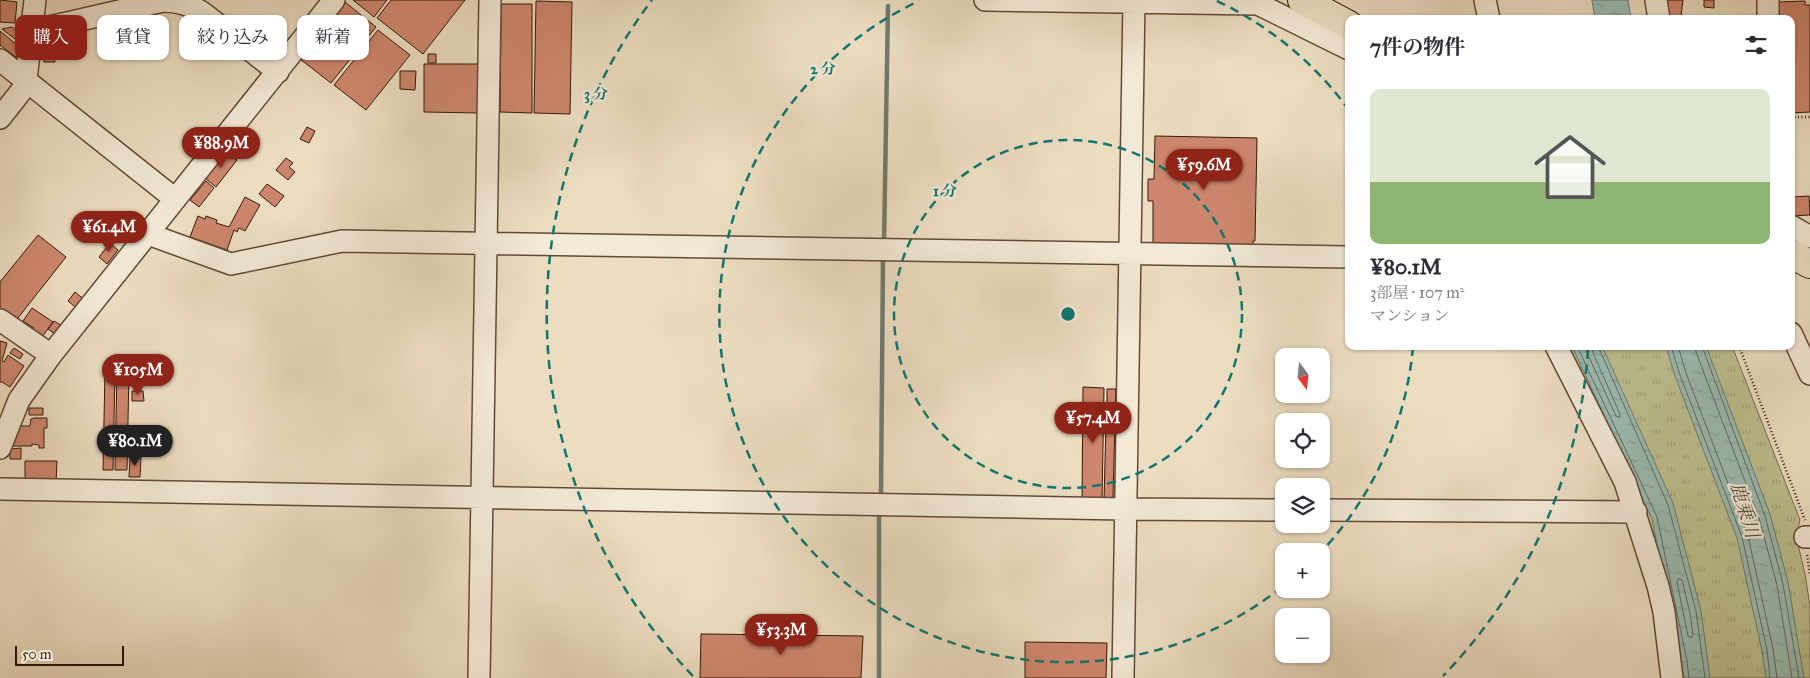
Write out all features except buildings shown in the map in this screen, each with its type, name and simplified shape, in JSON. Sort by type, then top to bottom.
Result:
[{"type":"main road","points":[[1302,0],[1345,23]]},
{"type":"main road","points":[[1795,256],[1810,264]]},
{"type":"street","points":[[33,15],[34,0]]},
{"type":"street","points":[[87,19],[163,0],[174,1],[194,8],[208,7],[278,72]]},
{"type":"street","points":[[0,448],[6,412],[18,400],[50,355],[334,0]]},
{"type":"street","points":[[478,678],[490,0]]},
{"type":"street","points":[[985,0],[1258,4],[1345,47]]},
{"type":"street","points":[[1486,0],[1488,15]]},
{"type":"street","points":[[1656,0],[1658,15]]},
{"type":"street","points":[[1768,0],[1768,15]]},
{"type":"street","points":[[1123,678],[1129,254],[1127,1]]},
{"type":"street","points":[[0,60],[175,199]]},
{"type":"street","points":[[0,118],[22,90],[26,80],[28,60]]},
{"type":"street","points":[[1795,228],[1810,237]]},
{"type":"street","points":[[148,234],[231,264],[342,241],[486,245],[1345,257]]},
{"type":"street","points":[[0,320],[50,355]]},
{"type":"street","points":[[1795,342],[1810,374]]},
{"type":"street","points":[[1558,350],[1615,460],[1636,512],[1664,612],[1672,678]]},
{"type":"street","points":[[0,489],[1124,509],[1275,510]]},
{"type":"street","points":[[1330,510],[1636,512]]},
{"type":"path","points":[[1795,117],[1810,117]]},
{"type":"path","points":[[1741,350],[1806,524],[1810,575]]},
{"type":"green space","points":[[1567,350],[1734,350],[1800,520],[1796,536],[1810,606],[1810,678],[1680,678],[1670,603]]},
{"type":"water","points":[[1592,0],[1628,0],[1630,15],[1594,15]]},
{"type":"water","points":[[1574,350],[1604,350],[1673,503],[1701,611],[1710,678],[1684,678],[1652,519]]},
{"type":"water","name":"鹿乗川","points":[[1667,350],[1708,350],[1770,514],[1788,582],[1804,678],[1766,678],[1762,651],[1737,538],[1675,376]]},
{"type":"waterway","points":[[884,243],[888,6]]},
{"type":"waterway","points":[[881,494],[883,258]]},
{"type":"waterway","points":[[879,514],[879,678]]}]
